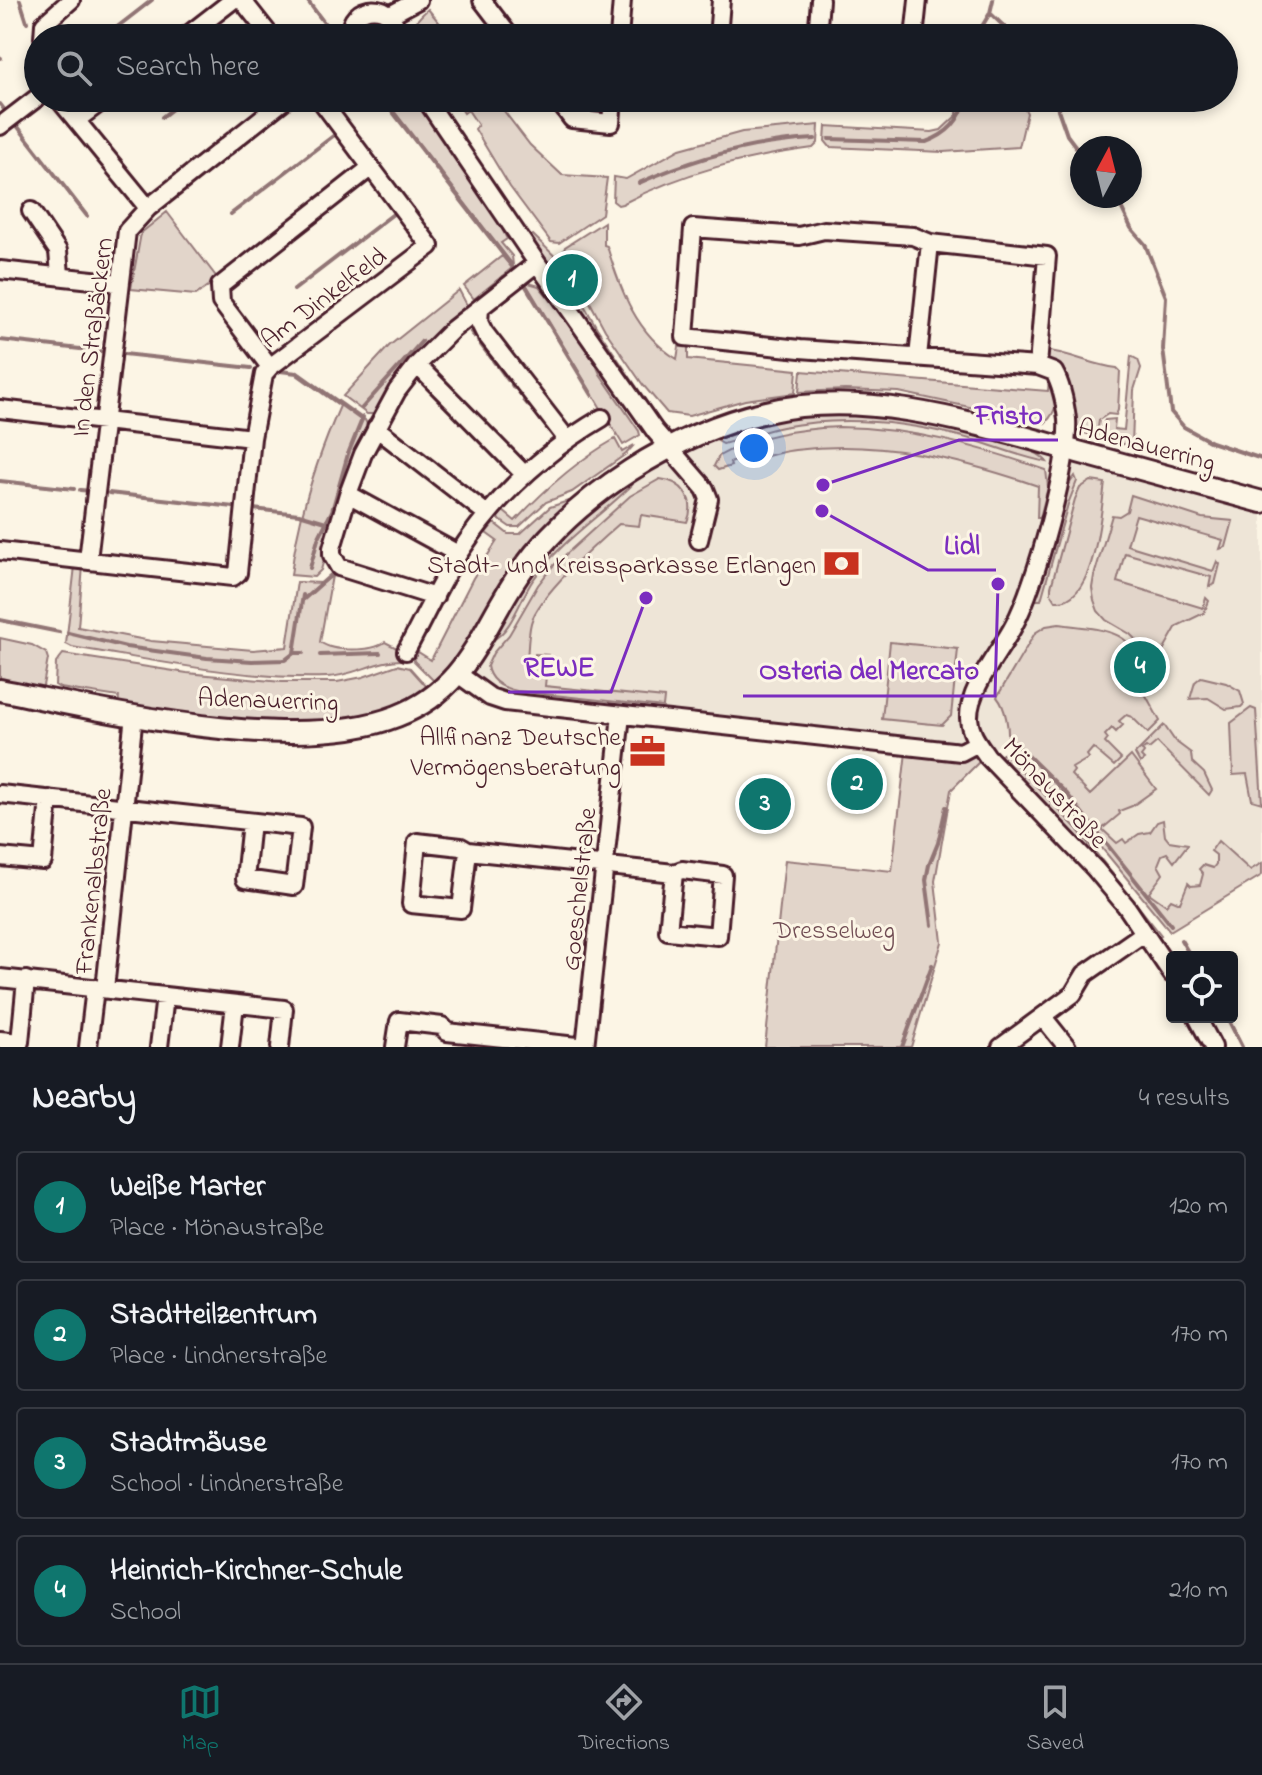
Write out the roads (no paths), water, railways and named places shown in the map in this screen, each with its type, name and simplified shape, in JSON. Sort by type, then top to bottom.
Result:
[{"type":"main road","name":"Adenauerring","points":[[0,690],[134,715],[276,731],[345,729],[370,725],[407,712],[439,692],[473,656],[524,567],[570,516],[617,479],[670,449],[734,422],[768,412],[804,407],[876,407],[955,419],[1262,502]]},
{"type":"street","points":[[44,24],[71,0]]},
{"type":"street","points":[[202,24],[233,0]]},
{"type":"street","points":[[242,0],[261,24]]},
{"type":"street","points":[[390,15],[418,0]]},
{"type":"street","points":[[482,0],[500,24]]},
{"type":"street","points":[[620,24],[622,0]]},
{"type":"street","points":[[719,24],[721,0]]},
{"type":"street","points":[[818,24],[820,0]]},
{"type":"street","points":[[915,24],[918,0]]},
{"type":"street","points":[[355,6],[373,8],[390,15],[395,24]]},
{"type":"street","points":[[0,126],[24,108]]},
{"type":"street","points":[[71,112],[148,208]]},
{"type":"street","points":[[78,119],[87,112]]},
{"type":"street","name":"In den Straßäckern","points":[[88,560],[127,231],[148,208],[269,112]]},
{"type":"street","name":"Am Dinkelfeld","points":[[88,560],[233,577],[238,573],[261,382],[270,367],[430,246],[329,112]]},
{"type":"street","points":[[435,112],[537,263],[670,449],[705,489],[709,499],[699,540]]},
{"type":"street","points":[[567,112],[572,119],[594,123],[611,123],[612,112]]},
{"type":"street","points":[[270,367],[221,302],[220,286],[370,168]]},
{"type":"street","points":[[31,211],[58,251],[60,275]]},
{"type":"street","points":[[693,228],[799,236],[824,230],[913,236],[930,243],[1047,256],[1038,366],[685,337],[693,228]]},
{"type":"street","points":[[918,357],[930,243]]},
{"type":"street","points":[[435,597],[339,567],[332,555],[332,548],[348,494],[376,428],[417,365],[453,329],[537,263]]},
{"type":"street","points":[[0,270],[120,283]]},
{"type":"street","points":[[480,309],[479,322],[484,332],[566,438]]},
{"type":"street","points":[[417,365],[524,474]]},
{"type":"street","name":"Mönaustraße","points":[[1038,366],[1054,372],[1061,383],[1067,421],[1061,472],[1025,601],[975,692],[969,715],[972,736],[1095,869],[1126,906],[1166,965]]},
{"type":"street","points":[[0,409],[252,438]]},
{"type":"street","points":[[406,651],[458,554],[487,514],[524,474],[566,438],[602,418]]},
{"type":"street","points":[[376,428],[487,514]]},
{"type":"street","points":[[348,494],[458,554]]},
{"type":"street","points":[[0,551],[88,560]]},
{"type":"street","points":[[458,674],[490,697],[505,702],[961,752],[978,743]]},
{"type":"street","name":"Frankenalbstraße","points":[[88,1047],[100,989],[134,715]]},
{"type":"street","name":"Goeschelstraße","points":[[395,1047],[399,1021],[442,1026],[446,1040],[585,1047],[621,715]]},
{"type":"street","points":[[0,794],[301,827],[294,886],[245,879],[251,822]]},
{"type":"street","points":[[0,857],[43,861],[49,799]]},
{"type":"street","points":[[468,851],[461,909],[411,904],[417,842],[461,847],[468,851],[674,873],[682,870],[723,875],[718,936],[668,931],[674,873]]},
{"type":"street","points":[[1001,1047],[1073,994],[1085,974],[1144,933]]},
{"type":"street","points":[[0,978],[100,989]]},
{"type":"street","points":[[0,1040],[20,1042],[26,980]]},
{"type":"street","name":"Frankenalbstraße","points":[[100,989],[284,1009],[280,1047]]},
{"type":"street","points":[[159,1047],[165,996]]},
{"type":"street","points":[[230,1047],[235,1004]]},
{"type":"street","points":[[1043,1017],[1067,1047]]},
{"type":"street","points":[[1200,1023],[1209,1045]]},
{"type":"waterway","points":[[20,0],[27,22]]},
{"type":"waterway","points":[[121,24],[152,0]]},
{"type":"waterway","points":[[307,0],[325,24]]},
{"type":"waterway","points":[[983,24],[993,0]]},
{"type":"waterway","points":[[990,13],[1001,24]]},
{"type":"waterway","points":[[0,104],[6,112]]},
{"type":"waterway","points":[[162,117],[168,112]]},
{"type":"waterway","points":[[393,112],[512,266]]},
{"type":"waterway","points":[[829,139],[926,142],[952,126],[960,112]]},
{"type":"waterway","points":[[1059,112],[1070,139]]},
{"type":"waterway","points":[[15,123],[87,216]]},
{"type":"waterway","points":[[231,214],[337,133]]},
{"type":"waterway","points":[[639,183],[725,153],[815,139]]},
{"type":"waterway","points":[[1122,208],[1131,228],[1145,244],[1166,297],[1163,349],[1171,412],[1184,427],[1211,442],[1262,459]]},
{"type":"waterway","points":[[294,290],[397,211]]},
{"type":"waterway","points":[[524,283],[592,395]]},
{"type":"waterway","points":[[471,332],[475,337]]},
{"type":"waterway","points":[[0,340],[89,350]]},
{"type":"waterway","points":[[362,408],[422,341]]},
{"type":"waterway","points":[[478,341],[488,354]]},
{"type":"waterway","points":[[95,351],[108,352]]},
{"type":"waterway","points":[[124,354],[251,368]]},
{"type":"waterway","points":[[490,356],[495,363]]},
{"type":"waterway","points":[[498,366],[508,380]]},
{"type":"waterway","points":[[280,371],[297,373],[362,420]]},
{"type":"waterway","points":[[524,400],[529,406]]},
{"type":"waterway","points":[[310,568],[363,417]]},
{"type":"waterway","points":[[372,450],[382,445],[390,447]]},
{"type":"waterway","points":[[0,481],[74,489]]},
{"type":"waterway","points":[[80,490],[92,491]]},
{"type":"waterway","points":[[109,493],[234,507]]},
{"type":"waterway","points":[[253,509],[299,514],[326,522]]},
{"type":"waterway","points":[[304,599],[331,575],[342,576]]},
{"type":"waterway","points":[[68,633],[126,647],[207,658],[285,660],[294,653],[303,595]]},
{"type":"waterway","points":[[0,620],[59,632]]},
{"type":"waterway","points":[[294,653],[303,653]]},
{"type":"waterway","points":[[320,655],[380,653]]},
{"type":"waterway","points":[[1014,742],[1067,794],[1171,925]]},
{"type":"waterway","points":[[932,925],[926,880],[946,807]]},
{"type":"waterway","points":[[1181,940],[1187,951]]},
{"type":"waterway","points":[[902,1047],[932,965]]},
{"type":"waterway","points":[[1230,1023],[1242,1047]]},
{"type":"place","name":"Weiße Marter","points":[[572,280]]},
{"type":"place","name":"Fristo","points":[[823,485]]},
{"type":"place","name":"Lidl","points":[[822,511]]},
{"type":"place","name":"Stadt- und Kreissparkasse Erlangen","points":[[842,564]]},
{"type":"place","name":"Osteria del Mercato","points":[[998,584]]},
{"type":"place","name":"REWE","points":[[646,598]]},
{"type":"place","name":"Heinrich-Kirchner-Schule","points":[[1140,667]]},
{"type":"place","name":"Allfinanz Deutsche Vermögensberatung","points":[[647,751]]},
{"type":"place","name":"Stadtteilzentrum","points":[[857,784]]},
{"type":"place","name":"Stadtmäuse","points":[[765,804]]},
{"type":"park label","name":"Dresselweg","points":[[834,929]]}]
